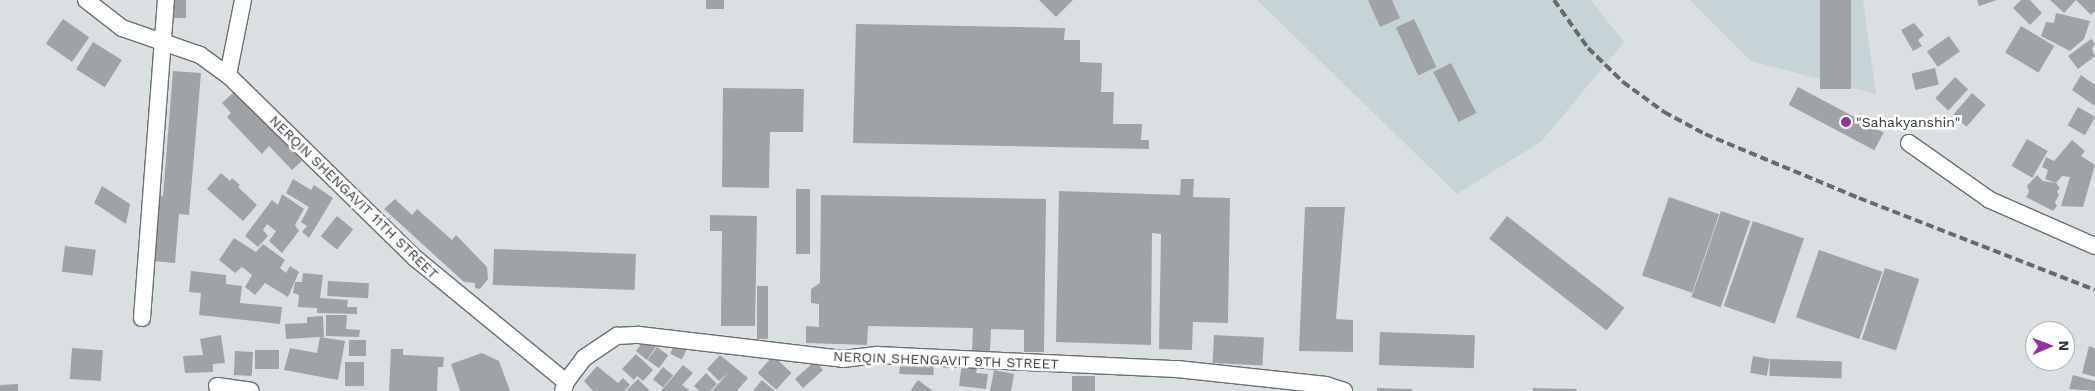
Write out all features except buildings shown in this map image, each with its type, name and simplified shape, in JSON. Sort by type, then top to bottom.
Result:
[{"type":"street","name":"NERQIN SHENGAVIT 11TH STREET","points":[[86,0],[122,28],[200,55],[228,75],[415,258],[565,386]]},
{"type":"street","points":[[142,318],[165,44],[166,0]]},
{"type":"street","points":[[228,75],[243,0]]},
{"type":"street","points":[[1910,143],[1990,200],[2095,246]]},
{"type":"street","name":"NERQIN SHENGAVIT 9TH STREET","points":[[565,386],[584,358],[617,336],[639,335],[843,359],[877,355],[1177,369],[1326,385],[1344,391]]},
{"type":"street","points":[[217,386],[251,391]]},
{"type":"shaded area","points":[[1257,0],[1591,0],[1624,42],[1542,141],[1457,194]]},
{"type":"shaded area","points":[[1690,0],[1863,0],[1876,94],[1751,61]]},
{"type":"railway","points":[[1554,0],[1588,48],[1623,82],[1664,112],[1705,134],[1859,198],[2095,290]]},
{"type":"place","name":"\"Sahakyanshin\"","points":[[1846,122]]}]
